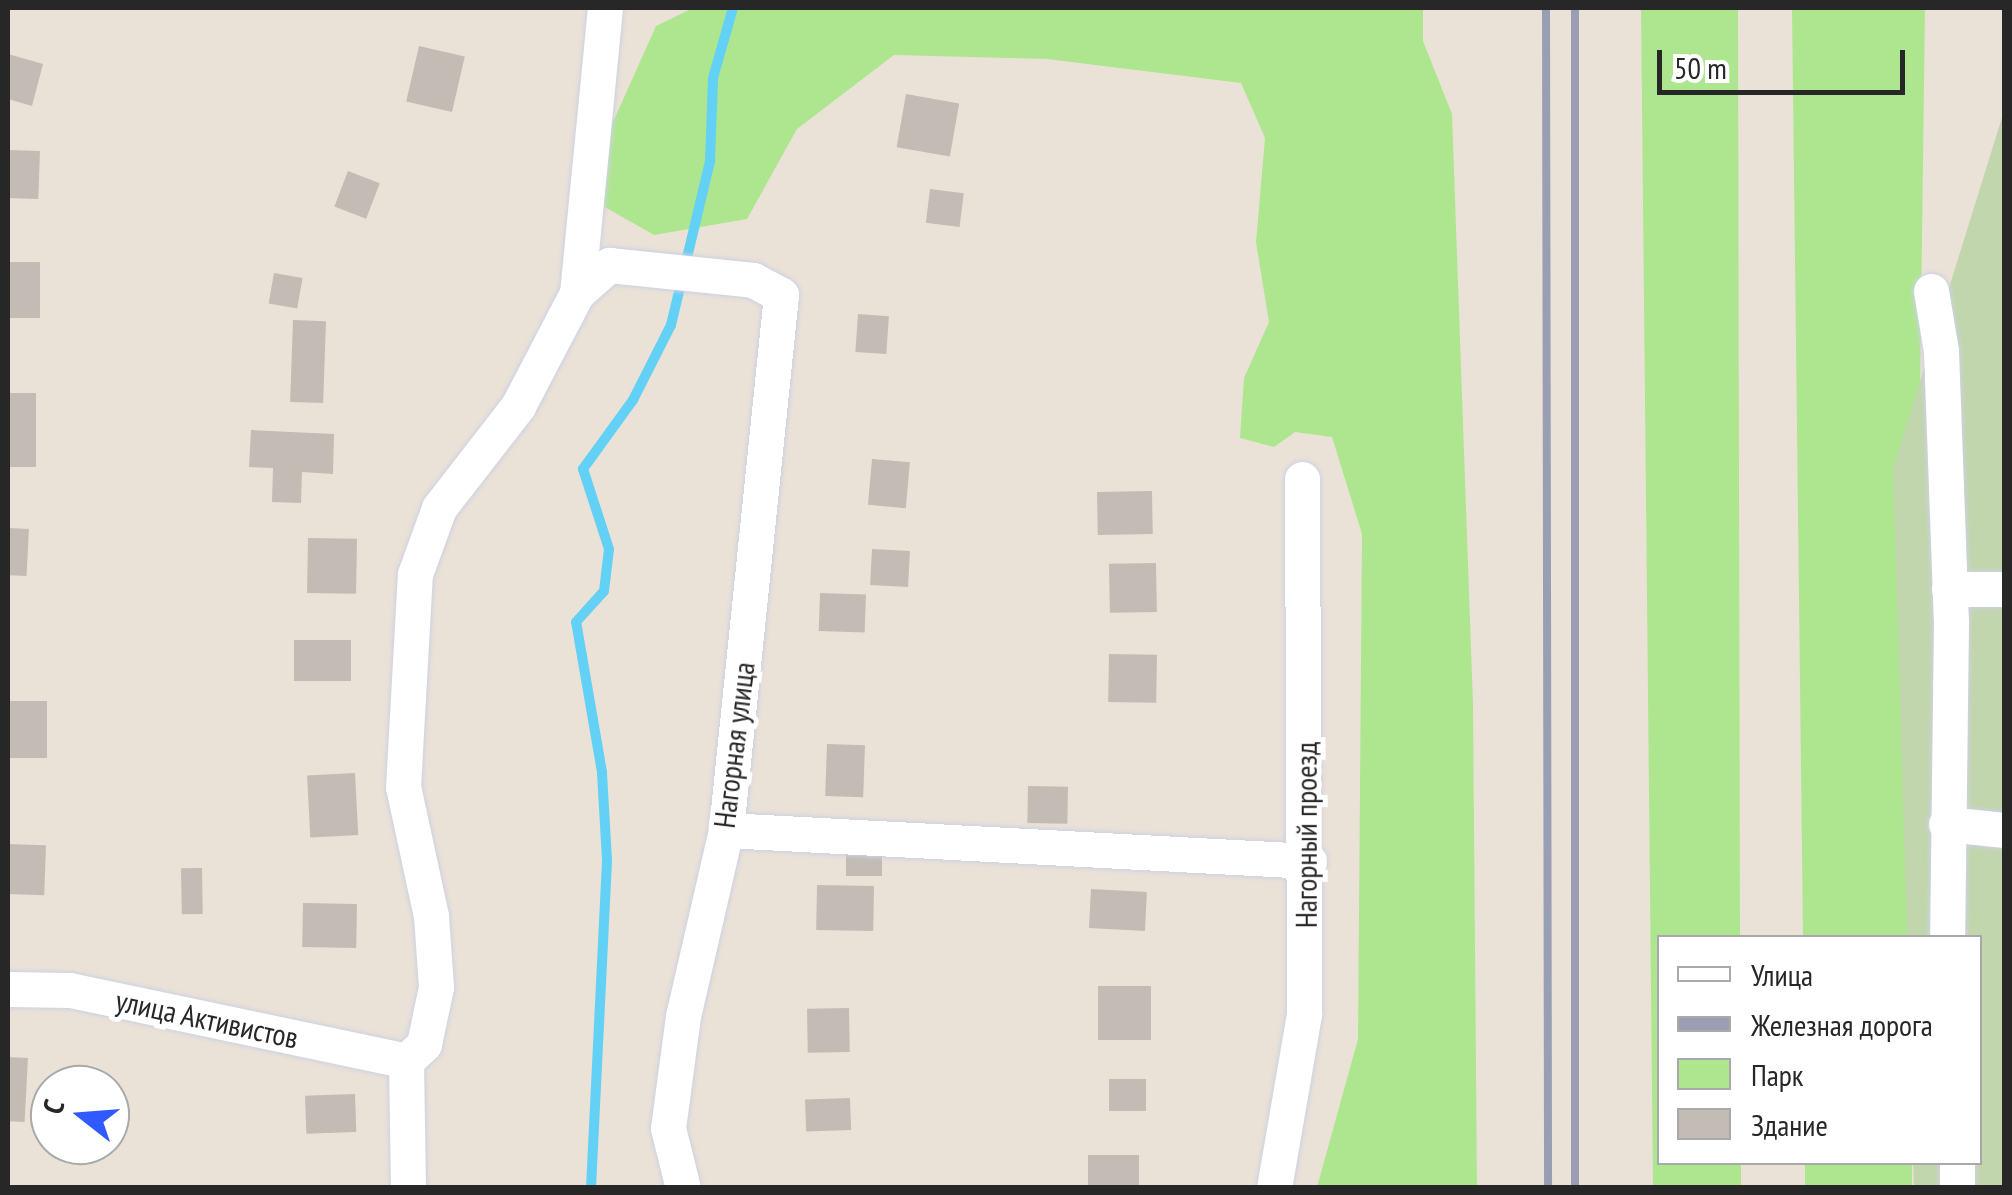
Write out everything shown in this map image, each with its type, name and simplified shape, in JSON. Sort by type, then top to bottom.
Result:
[{"type":"street","points":[[408,1188],[406,1062],[424,1044],[436,987],[431,916],[403,787],[414,574],[439,508],[518,406],[576,293],[605,8]]},
{"type":"street","name":"Нагорная улица","points":[[576,293],[609,265],[768,283],[780,296],[726,830],[683,1016],[668,1128],[684,1188]]},
{"type":"street","points":[[1931,291],[1941,351],[1950,588],[1946,935]]},
{"type":"street","name":"Нагорный проезд","points":[[1274,1188],[1304,1014],[1309,860],[1302,479]]},
{"type":"street","points":[[1950,588],[2004,589]]},
{"type":"street","points":[[1946,824],[2004,830]]},
{"type":"street","points":[[726,830],[1309,860]]},
{"type":"street","name":"улица Активистов","points":[[8,988],[70,990],[406,1062]]},
{"type":"green space","points":[[693,8],[1423,8],[1423,41],[1452,114],[1473,704],[1477,1187],[1317,1187],[1358,1039],[1362,534],[1332,437],[1295,432],[1274,447],[1240,438],[1244,378],[1269,322],[1256,242],[1265,138],[1241,83],[1047,59],[894,55],[797,129],[747,219],[654,235],[603,206],[609,131],[656,26]]},
{"type":"green space","points":[[1641,8],[1738,8],[1740,935],[1657,935],[1657,1165],[1741,1165],[1741,1187],[1653,1187]]},
{"type":"green space","points":[[1792,8],[1925,8],[1913,935],[1803,935]]},
{"type":"green space","points":[[2004,111],[2004,1187],[1914,1187],[1913,1165],[1982,1165],[1982,935],[1907,935],[1893,468]]},
{"type":"green space","points":[[1805,1165],[1912,1165],[1912,1187],[1805,1187]]},
{"type":"building","points":[[419,46],[465,57],[452,112],[406,102]]},
{"type":"building","points":[[8,54],[43,64],[32,106],[8,99]]},
{"type":"building","points":[[906,94],[959,103],[950,157],[897,147]]},
{"type":"building","points":[[8,150],[40,151],[38,199],[8,198]]},
{"type":"building","points":[[348,171],[380,183],[366,219],[334,206]]},
{"type":"building","points":[[930,189],[964,193],[960,227],[926,223]]},
{"type":"building","points":[[8,262],[40,262],[40,318],[8,318]]},
{"type":"building","points":[[274,273],[303,278],[297,309],[269,304]]},
{"type":"building","points":[[858,314],[889,316],[886,354],[855,352]]},
{"type":"building","points":[[293,320],[326,321],[323,403],[290,402]]},
{"type":"building","points":[[8,393],[36,393],[36,467],[8,467]]},
{"type":"building","points":[[251,430],[334,434],[333,474],[302,472],[301,503],[272,502],[273,468],[249,467]]},
{"type":"building","points":[[872,459],[910,462],[906,508],[868,505]]},
{"type":"building","points":[[1152,491],[1153,534],[1098,535],[1097,492]]},
{"type":"building","points":[[8,528],[29,529],[27,576],[8,575]]},
{"type":"building","points":[[308,538],[357,539],[356,594],[307,593]]},
{"type":"building","points":[[872,549],[910,551],[908,587],[870,585]]},
{"type":"building","points":[[1156,563],[1157,612],[1110,613],[1109,564]]},
{"type":"building","points":[[820,593],[866,595],[865,633],[819,631]]},
{"type":"building","points":[[294,640],[351,640],[351,681],[294,681]]},
{"type":"building","points":[[1109,654],[1157,655],[1156,703],[1108,702]]},
{"type":"building","points":[[8,701],[47,701],[47,758],[8,758]]},
{"type":"building","points":[[827,744],[865,745],[863,797],[825,796]]},
{"type":"building","points":[[355,773],[358,835],[310,837],[307,776]]},
{"type":"building","points":[[1028,786],[1068,787],[1067,824],[1027,823]]},
{"type":"building","points":[[8,844],[46,845],[44,895],[8,894]]},
{"type":"building","points":[[846,852],[882,852],[882,876],[846,876]]},
{"type":"building","points":[[181,868],[202,868],[203,914],[182,914]]},
{"type":"building","points":[[817,885],[874,886],[873,931],[816,930]]},
{"type":"building","points":[[1091,889],[1147,892],[1145,931],[1089,928]]},
{"type":"building","points":[[303,903],[357,904],[356,948],[302,947]]},
{"type":"building","points":[[1098,986],[1151,986],[1151,1040],[1098,1040]]},
{"type":"building","points":[[849,1008],[850,1052],[808,1053],[807,1009]]},
{"type":"building","points":[[8,1057],[28,1058],[25,1122],[8,1121]]},
{"type":"building","points":[[1109,1079],[1146,1079],[1146,1111],[1109,1111]]},
{"type":"building","points":[[355,1094],[356,1132],[306,1134],[305,1096]]},
{"type":"building","points":[[850,1098],[851,1130],[806,1132],[805,1100]]},
{"type":"building","points":[[1088,1155],[1139,1155],[1139,1188],[1088,1188]]},
{"type":"waterway","points":[[591,1188],[607,860],[602,772],[576,622],[604,591],[609,549],[583,469],[633,400],[671,325],[710,161],[713,78],[733,8]]},
{"type":"railway","points":[[1546,8],[1548,1188]]},
{"type":"railway","points":[[1575,8],[1575,1188]]}]
